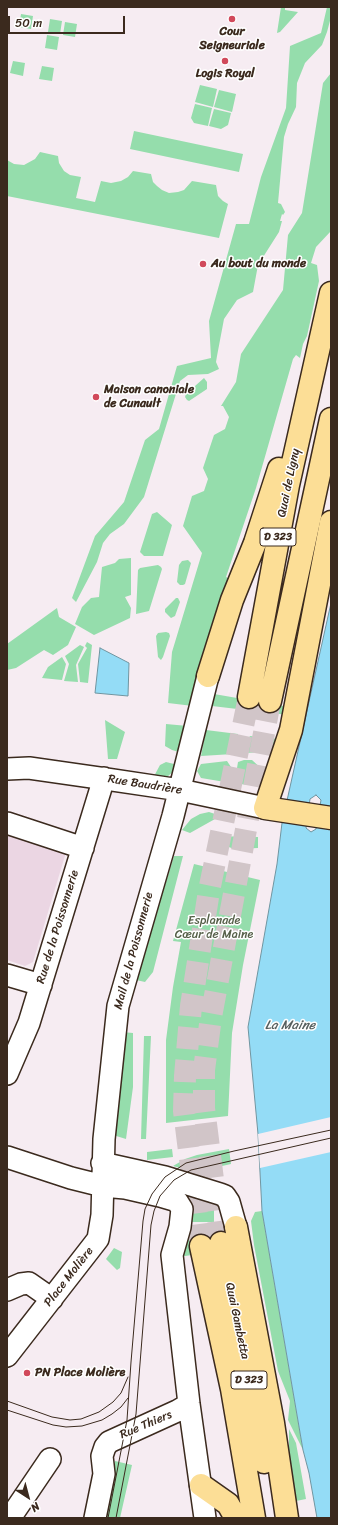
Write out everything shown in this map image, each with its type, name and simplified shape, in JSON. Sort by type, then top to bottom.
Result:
[{"type":"main road","name":"Quai de Ligny","points":[[249,697],[288,485],[331,293]]},
{"type":"main road","points":[[208,676],[232,600],[257,536],[291,428],[312,378]]},
{"type":"main road","name":"D 323","points":[[270,701],[331,419]]},
{"type":"main road","points":[[331,522],[291,730],[274,809],[331,818]]},
{"type":"main road","points":[[236,1227],[274,1423],[286,1518]]},
{"type":"main road","name":"Quai Gambetta","points":[[254,1518],[232,1389],[211,1245],[259,1429],[274,1518]]},
{"type":"main road","points":[[201,1484],[228,1504],[236,1518]]},
{"type":"street","name":"Mail de la Poissonnerie","points":[[103,1186],[102,1163],[118,1006],[180,790],[208,676]]},
{"type":"street","name":"Rue Baudrière","points":[[7,769],[29,768],[104,778],[180,790],[274,809]]},
{"type":"street","name":"Rue de la Poissonnerie","points":[[7,1074],[29,1023],[104,778]]},
{"type":"street","points":[[7,823],[82,848]]},
{"type":"street","points":[[7,975],[41,985]]},
{"type":"street","points":[[7,1157],[71,1178],[103,1186],[125,1188],[160,1196],[176,1201],[182,1209],[180,1227],[172,1255],[189,1404],[205,1518]]},
{"type":"street","points":[[102,1163],[165,1177],[220,1194],[229,1202],[236,1227]]},
{"type":"street","name":"Place Molière","points":[[7,1356],[98,1239],[102,1215],[103,1186]]},
{"type":"street","points":[[182,1209],[220,1194]]},
{"type":"street","points":[[7,1290],[24,1282],[29,1283],[52,1299]]},
{"type":"street","name":"Rue Thiers","points":[[95,1518],[104,1474],[102,1456],[105,1447],[109,1442],[177,1412],[189,1404]]},
{"type":"street","points":[[10,1518],[50,1459]]},
{"type":"shaded area","points":[[17,835],[67,849],[33,962],[25,966],[7,960],[7,836]]},
{"type":"green space","points":[[281,7],[285,7],[285,10],[298,12],[280,32],[277,33]]},
{"type":"green space","points":[[327,7],[331,7],[331,17],[327,32],[322,45],[305,63],[297,83],[296,107],[284,137],[278,203],[281,204],[285,212],[283,215],[282,214],[279,232],[258,265],[253,292],[237,300],[224,319],[216,362],[219,369],[208,374],[188,375],[180,381],[144,497],[124,524],[110,534],[103,543],[97,562],[76,602],[72,598],[95,536],[124,502],[145,440],[159,429],[177,366],[211,358],[209,321],[236,224],[249,224],[261,177],[286,108],[290,46],[321,33]]},
{"type":"green space","points":[[21,14],[33,16],[31,29],[19,27]]},
{"type":"green space","points":[[50,19],[62,21],[60,34],[48,32]]},
{"type":"green space","points":[[65,22],[77,24],[75,37],[63,35]]},
{"type":"green space","points":[[47,35],[59,37],[57,50],[45,48]]},
{"type":"green space","points":[[13,61],[25,63],[23,76],[10,73]]},
{"type":"green space","points":[[42,66],[54,68],[52,81],[39,79]]},
{"type":"green space","points":[[331,73],[331,231],[316,247],[311,263],[317,265],[319,281],[307,336],[303,344],[300,358],[296,355],[293,359],[256,488],[226,577],[233,581],[193,706],[168,703],[172,652],[202,553],[183,526],[192,496],[204,491],[208,479],[203,468],[214,435],[225,429],[229,417],[223,406],[221,406],[236,382],[241,354],[283,290],[288,235],[302,213],[323,83]]},
{"type":"green space","points":[[200,85],[217,89],[213,107],[195,102]]},
{"type":"green space","points":[[219,90],[236,94],[232,112],[214,107]]},
{"type":"green space","points":[[195,104],[212,108],[208,126],[194,123],[191,118]]},
{"type":"green space","points":[[214,109],[231,113],[228,125],[221,129],[209,126]]},
{"type":"green space","points":[[134,131],[243,154],[239,172],[130,149]]},
{"type":"green space","points":[[40,152],[58,156],[59,163],[64,171],[70,175],[81,177],[76,198],[95,202],[101,181],[111,183],[121,181],[128,177],[133,171],[151,174],[153,182],[162,190],[169,193],[184,190],[192,181],[216,185],[218,196],[228,204],[219,238],[7,196],[7,160],[14,164],[24,165],[35,159]]},
{"type":"green space","points":[[204,378],[207,382],[207,389],[189,401],[187,400],[185,397],[186,394]]},
{"type":"green space","points":[[157,512],[172,525],[163,556],[144,556],[140,552],[152,514]]},
{"type":"green space","points":[[131,558],[131,595],[125,597],[131,608],[130,618],[94,635],[75,624],[82,607],[91,598],[99,597],[102,567],[115,563],[119,559]]},
{"type":"green space","points":[[188,560],[191,563],[185,584],[180,585],[177,582],[179,565],[182,561]]},
{"type":"green space","points":[[158,565],[162,569],[149,611],[136,614],[138,570],[140,568]]},
{"type":"green space","points":[[176,598],[178,598],[180,602],[175,616],[171,618],[165,612],[165,609]]},
{"type":"green space","points":[[57,608],[59,617],[76,627],[68,645],[53,655],[44,650],[16,668],[7,670],[7,644]]},
{"type":"green space","points":[[158,633],[169,633],[170,636],[161,660],[158,657],[156,636]]},
{"type":"green space","points":[[87,642],[92,645],[88,683],[80,682],[78,664],[87,648],[85,646]]},
{"type":"green space","points":[[80,645],[84,647],[76,665],[78,682],[64,681],[69,664],[65,656]]},
{"type":"green space","points":[[62,657],[66,664],[62,680],[42,678],[48,667]]},
{"type":"green space","points":[[214,694],[289,707],[288,715],[212,706]]},
{"type":"green space","points":[[105,720],[125,732],[117,759],[108,759]]},
{"type":"green space","points":[[166,724],[188,726],[182,753],[165,746]]},
{"type":"green space","points":[[206,730],[238,734],[233,754],[201,756]]},
{"type":"green space","points":[[250,736],[279,739],[275,751],[246,753],[242,750]]},
{"type":"green space","points":[[252,760],[265,772],[264,780],[256,785],[238,784],[235,780],[238,762]]},
{"type":"green space","points":[[227,761],[231,767],[225,782],[201,778],[197,771],[201,764]]},
{"type":"green space","points":[[166,762],[178,765],[167,777],[160,780],[152,780],[160,765]]},
{"type":"green space","points":[[209,812],[215,814],[215,819],[190,833],[182,830],[191,819],[200,814]]},
{"type":"green space","points":[[211,836],[258,837],[258,848],[234,849],[211,840]]},
{"type":"green space","points":[[174,856],[183,856],[153,972],[145,982],[136,980]]},
{"type":"green space","name":"Esplanade Cœur de Maine","points":[[194,864],[260,880],[243,965],[232,1033],[228,1116],[166,1123],[166,1040],[181,942],[173,941]]},
{"type":"green space","points":[[122,1032],[133,1033],[133,1087],[126,1139],[113,1135]]},
{"type":"green space","points":[[144,1036],[151,1036],[146,1139],[141,1139]]},
{"type":"green space","points":[[172,1149],[173,1157],[147,1160],[147,1152]]},
{"type":"green space","points":[[229,1149],[231,1164],[195,1172],[173,1166],[185,1159],[197,1155]]},
{"type":"green space","points":[[199,1210],[214,1210],[214,1222],[189,1222],[193,1213]]},
{"type":"green space","points":[[262,1211],[303,1450],[288,1420],[290,1401],[278,1371],[254,1245],[251,1221],[255,1212]]},
{"type":"green space","points":[[186,1233],[230,1236],[231,1238],[190,1245],[192,1255],[178,1257]]},
{"type":"green space","points":[[114,1248],[122,1252],[120,1268],[117,1270],[106,1259]]},
{"type":"green space","points":[[289,1429],[296,1443],[306,1499],[296,1501],[289,1455]]},
{"type":"green space","points":[[115,1461],[132,1465],[120,1518],[104,1518],[102,1517]]},
{"type":"water","name":"La Maine","points":[[331,603],[331,1518],[317,1518],[309,1473],[303,1450],[262,1211],[258,1134],[248,1027],[277,864],[282,823]],"holes":[[[316,795],[321,800],[316,829],[311,832],[306,828],[310,799]]]},
{"type":"water","points":[[100,648],[129,663],[128,696],[95,693]]},
{"type":"pier","points":[[331,1117],[331,1152],[260,1168],[258,1134]]},
{"type":"tunnel","points":[[201,1246],[184,1111],[185,1076],[191,1006],[209,891],[249,697]]},
{"type":"tunnel","points":[[221,1243],[204,1108],[204,1070],[211,1017],[270,701]]},
{"type":"tram line","points":[[108,1518],[127,1420],[143,1221],[145,1209],[152,1194],[165,1177],[186,1163],[331,1130]]},
{"type":"tram line","points":[[116,1518],[136,1414],[151,1225],[154,1211],[160,1196],[174,1180],[191,1170],[331,1138]]},
{"type":"tram line","points":[[7,1401],[52,1417],[70,1420],[81,1419],[99,1412],[113,1402],[121,1393],[128,1377]]},
{"type":"tram line","points":[[7,1410],[53,1425],[66,1427],[82,1426],[102,1420],[112,1414],[121,1407],[128,1398]]},
{"type":"place","name":"Cour Seigneuriale","points":[[232,19]]},
{"type":"place","name":"Logis Royal","points":[[225,61]]},
{"type":"place","name":"Au bout du monde","points":[[203,264]]},
{"type":"place","name":"Maison canoniale de Cunault","points":[[96,397]]},
{"type":"place","name":"PN Place Molière","points":[[27,1373]]}]
